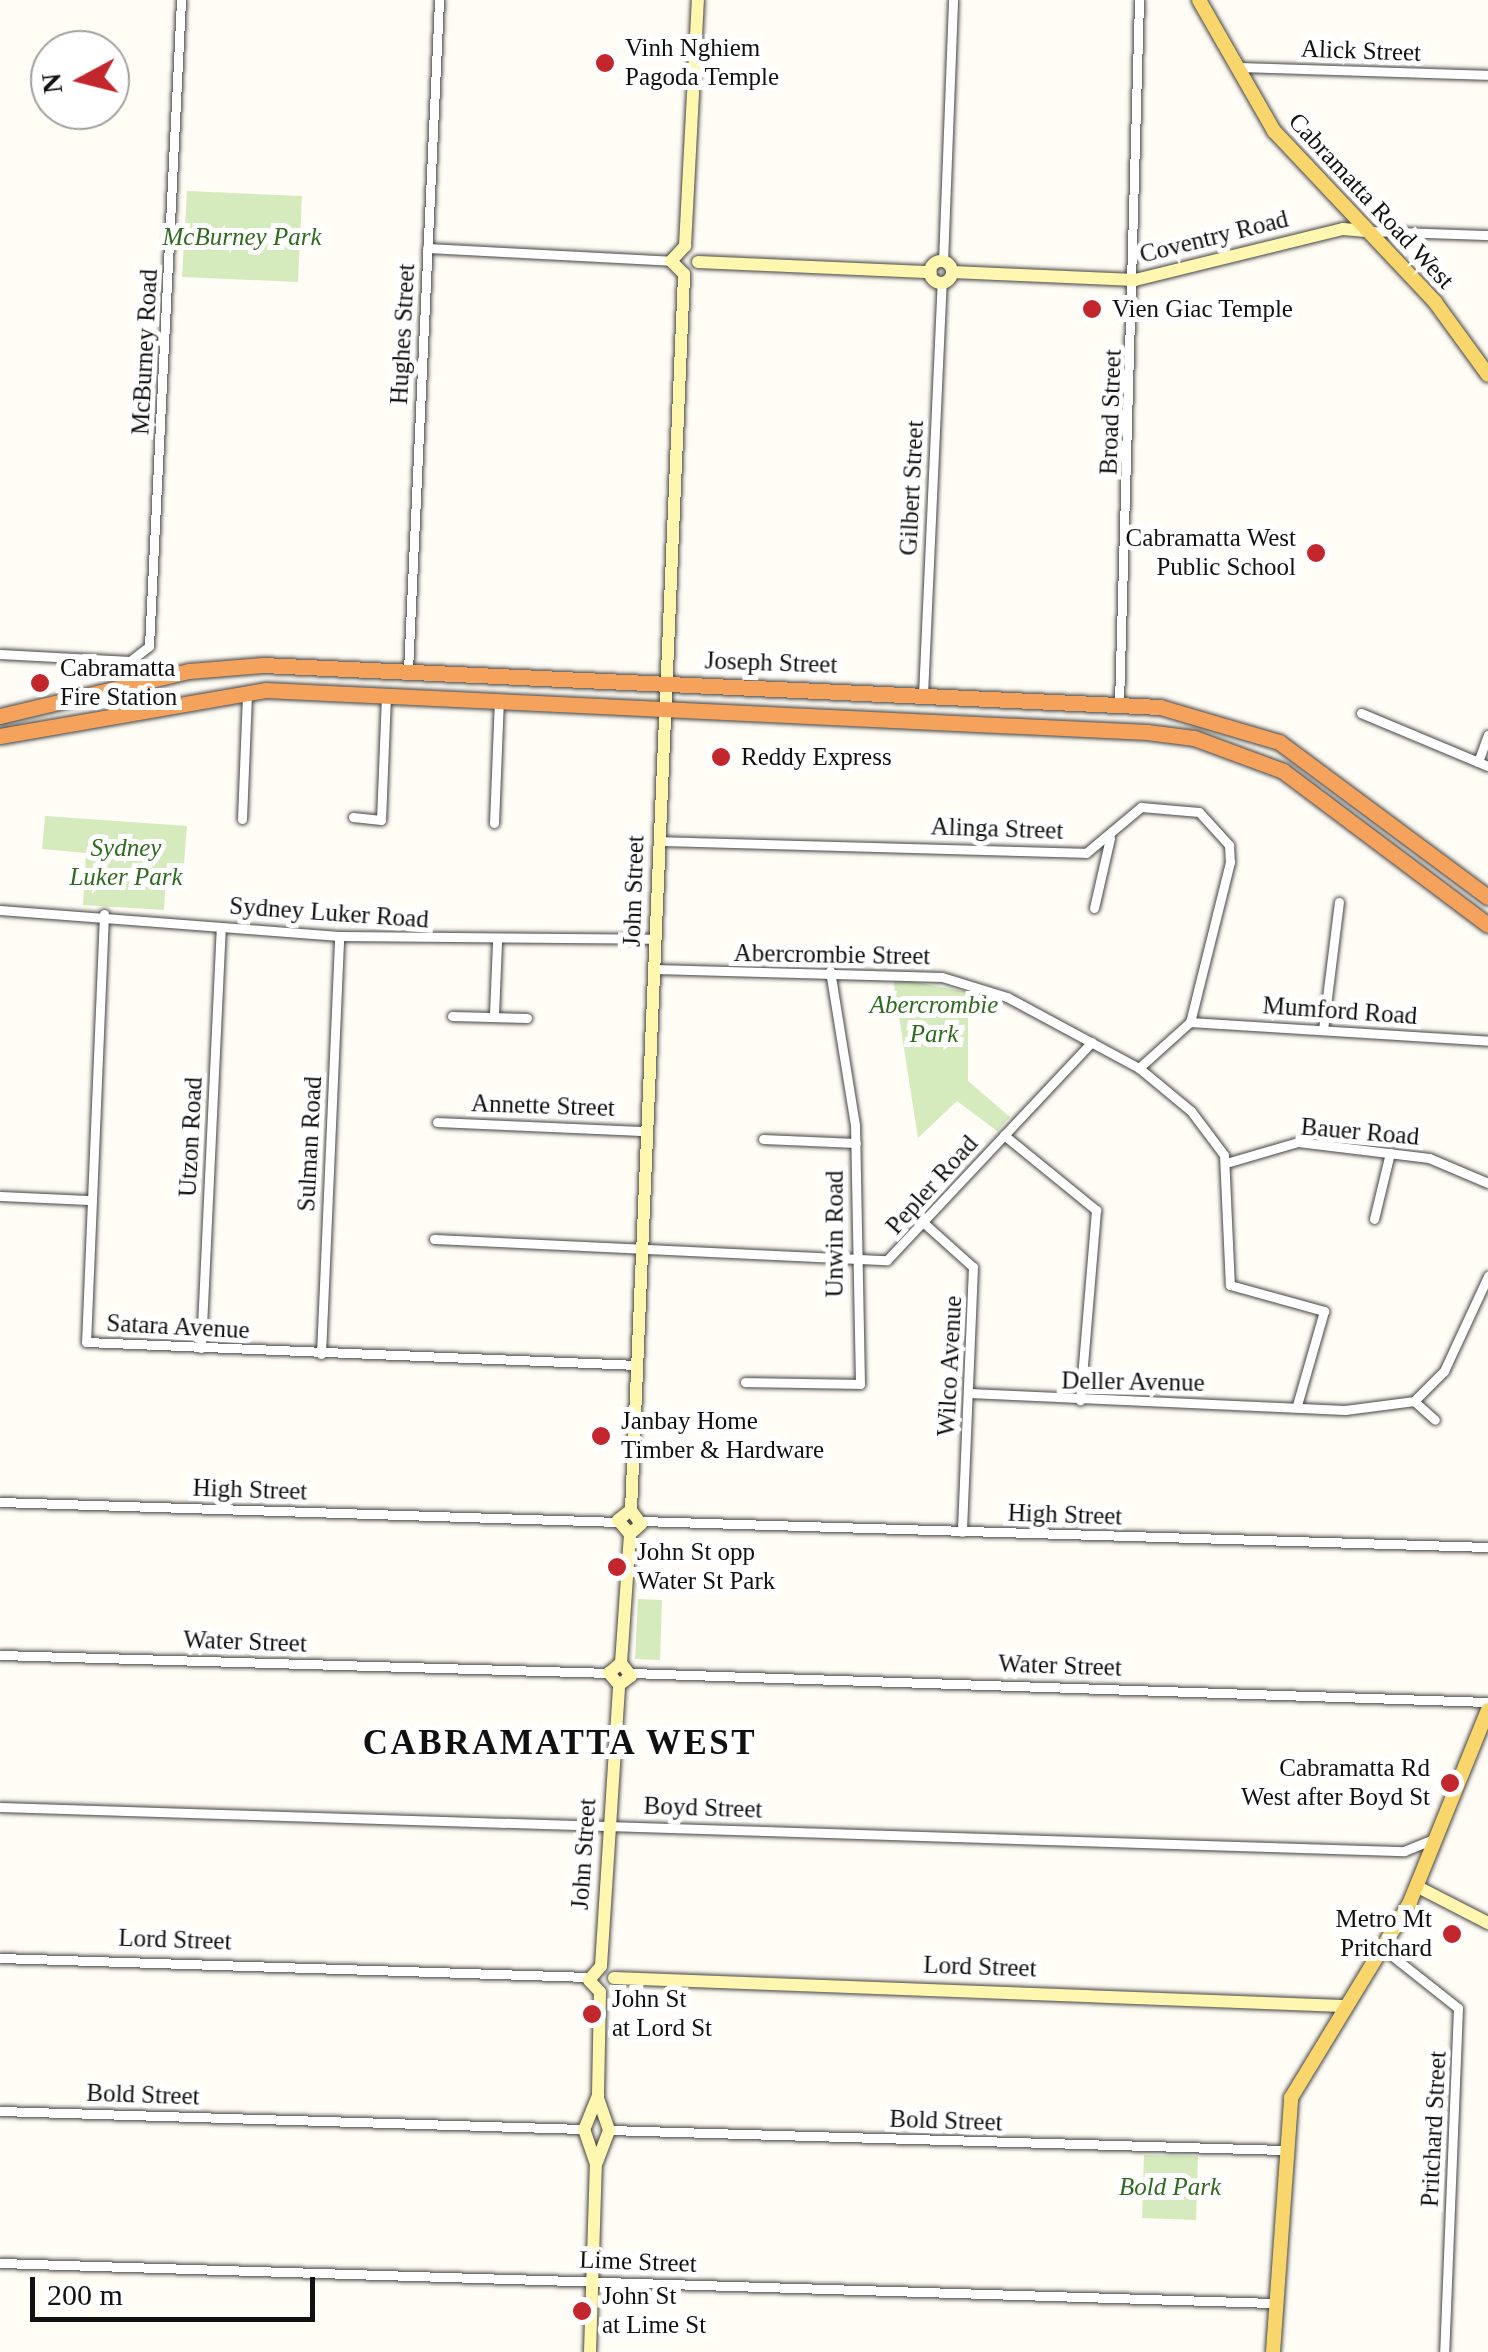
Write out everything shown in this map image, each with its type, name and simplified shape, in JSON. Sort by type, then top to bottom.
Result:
[{"type":"highway","name":"Joseph Street","points":[[0,716],[224,666],[408,670],[1118,704],[1226,720],[1280,742],[1488,897]]},
{"type":"highway","name":"Joseph Street","points":[[0,736],[247,690],[664,706],[1194,738],[1283,772],[1488,925]]},
{"type":"main road","name":"Cabramatta Road West","points":[[1199,0],[1274,131],[1435,302],[1488,375]]},
{"type":"main road","points":[[1272,2352],[1281,2150],[1299,2077],[1418,1887],[1488,1710]]},
{"type":"street","name":"McBurney Road","points":[[0,654],[130,661],[149,646],[181,0]]},
{"type":"street","name":"Hughes Street","points":[[408,670],[439,0]]},
{"type":"street","points":[[671,260],[685,246],[698,0]]},
{"type":"street","points":[[931,272],[942,283],[947,267],[952,0]]},
{"type":"street","name":"Broad Street","points":[[1118,704],[1124,662],[1139,0]]},
{"type":"street","name":"Alick Street","points":[[1234,67],[1488,75]]},
{"type":"street","points":[[1366,231],[1488,235]]},
{"type":"street","name":"Coventry Road","points":[[947,267],[1135,280],[1366,231]]},
{"type":"street","points":[[685,246],[698,262]]},
{"type":"street","points":[[427,248],[671,260],[684,274],[698,262],[931,272],[947,267]]},
{"type":"street","name":"John Street","points":[[636,1516],[641,1251],[684,274]]},
{"type":"street","name":"Gilbert Street","points":[[923,695],[942,283]]},
{"type":"street","points":[[242,820],[247,690]]},
{"type":"street","points":[[353,817],[381,820],[386,694]]},
{"type":"street","points":[[494,823],[499,699]]},
{"type":"street","points":[[1361,714],[1483,764],[1488,736]]},
{"type":"street","name":"Alinga Street","points":[[658,842],[1086,853],[1110,838],[1141,807],[1175,803],[1214,822],[1229,845],[1190,1022]]},
{"type":"street","points":[[1094,908],[1110,838]]},
{"type":"street","points":[[1323,1030],[1338,902]]},
{"type":"street","name":"Sydney Luker Road","points":[[0,910],[104,914],[339,936],[497,942],[655,940]]},
{"type":"street","name":"Satara Avenue","points":[[104,914],[86,1342],[637,1365]]},
{"type":"street","name":"Utzon Road","points":[[201,1348],[221,927]]},
{"type":"street","name":"Sulman Road","points":[[321,1354],[339,936]]},
{"type":"street","points":[[494,1014],[497,942]]},
{"type":"street","name":"Abercrombie Street","points":[[654,968],[830,971],[965,983],[1139,1068],[1192,1111],[1226,1163]]},
{"type":"street","name":"Unwin Road","points":[[745,1382],[860,1384],[851,1264],[856,1143],[830,971]]},
{"type":"street","points":[[452,1016],[494,1014],[527,1018]]},
{"type":"street","points":[[1139,1068],[1190,1022]]},
{"type":"street","name":"Mumford Road","points":[[1190,1022],[1488,1041]]},
{"type":"street","name":"Pepler Road","points":[[434,1239],[851,1264],[887,1260],[925,1224],[1092,1042]]},
{"type":"street","name":"Annette Street","points":[[438,1122],[646,1130]]},
{"type":"street","points":[[1004,1135],[1096,1210],[1080,1400]]},
{"type":"street","points":[[763,1140],[856,1143]]},
{"type":"street","name":"Bauer Road","points":[[1226,1163],[1298,1142],[1390,1153],[1488,1183]]},
{"type":"street","points":[[1374,1219],[1390,1153]]},
{"type":"street","points":[[1226,1163],[1230,1285],[1324,1311],[1298,1406]]},
{"type":"street","points":[[0,1196],[89,1200]]},
{"type":"street","name":"Wilco Avenue","points":[[925,1224],[973,1267],[962,1532]]},
{"type":"street","points":[[1435,1420],[1414,1402],[1444,1371],[1488,1276]]},
{"type":"street","name":"Deller Avenue","points":[[968,1393],[1298,1406],[1414,1402]]},
{"type":"street","name":"High Street","points":[[0,1502],[618,1522]]},
{"type":"street","points":[[630,1534],[618,1522],[636,1516]]},
{"type":"street","points":[[626,1668],[609,1673],[619,1685],[626,1668],[630,1534],[636,1516]]},
{"type":"street","name":"High Street","points":[[636,1516],[962,1532],[1488,1548]]},
{"type":"street","name":"Water Street","points":[[0,1655],[609,1673]]},
{"type":"street","name":"Water Street","points":[[626,1668],[1488,1702]]},
{"type":"street","name":"John Street","points":[[600,1966],[619,1685]]},
{"type":"street","name":"Boyd Street","points":[[0,1806],[1404,1851],[1438,1838]]},
{"type":"street","points":[[1404,1851],[1424,1870]]},
{"type":"street","points":[[1418,1887],[1488,1923]]},
{"type":"street","name":"Pritchard Street","points":[[1382,1947],[1446,1990],[1459,2016],[1444,2352]]},
{"type":"street","name":"Lord Street","points":[[0,1958],[589,1976]]},
{"type":"street","points":[[590,2352],[600,1992],[589,1976],[600,1966],[614,1978],[600,1992]]},
{"type":"street","name":"Lord Street","points":[[614,1978],[1342,2006]]},
{"type":"street","name":"Bold Street","points":[[0,2111],[1281,2150]]},
{"type":"street","name":"Lime Street","points":[[0,2263],[1275,2303]]},
{"type":"green space","name":"McBurney Park","points":[[187,191],[302,196],[298,282],[182,277]]},
{"type":"green space","name":"Sydney Luker Park","points":[[45,816],[187,826],[184,864],[167,863],[164,910],[83,905],[86,853],[42,849]]},
{"type":"green space","name":"Abercrombie Park","points":[[893,978],[968,992],[968,1081],[1010,1117],[997,1131],[957,1101],[918,1138]]},
{"type":"green space","points":[[638,1599],[662,1600],[660,1660],[635,1659]]},
{"type":"green space","name":"Bold Park","points":[[1144,2155],[1198,2156],[1196,2220],[1142,2218]]},
{"type":"place","name":"Vinh Nghiem Pagoda Temple","points":[[605,63]]},
{"type":"place","name":"Vien Giac Temple","points":[[1092,309]]},
{"type":"place","name":"Cabramatta West Public School","points":[[1316,553]]},
{"type":"place","name":"Cabramatta Fire Station","points":[[40,683]]},
{"type":"place","name":"Reddy Express","points":[[721,757]]},
{"type":"place","name":"Janbay Home Timber & Hardware","points":[[601,1436]]},
{"type":"place","name":"John St opp Water St Park","points":[[617,1567]]},
{"type":"place","name":"Cabramatta Rd West after Boyd St","points":[[1450,1783]]},
{"type":"place","name":"Metro Mt Pritchard","points":[[1452,1934]]},
{"type":"place","name":"John St at Lord St","points":[[592,2014]]},
{"type":"place","name":"John St at Lime St","points":[[582,2311]]},
{"type":"district","name":"CABRAMATTA WEST","points":[[560,1743]]}]
